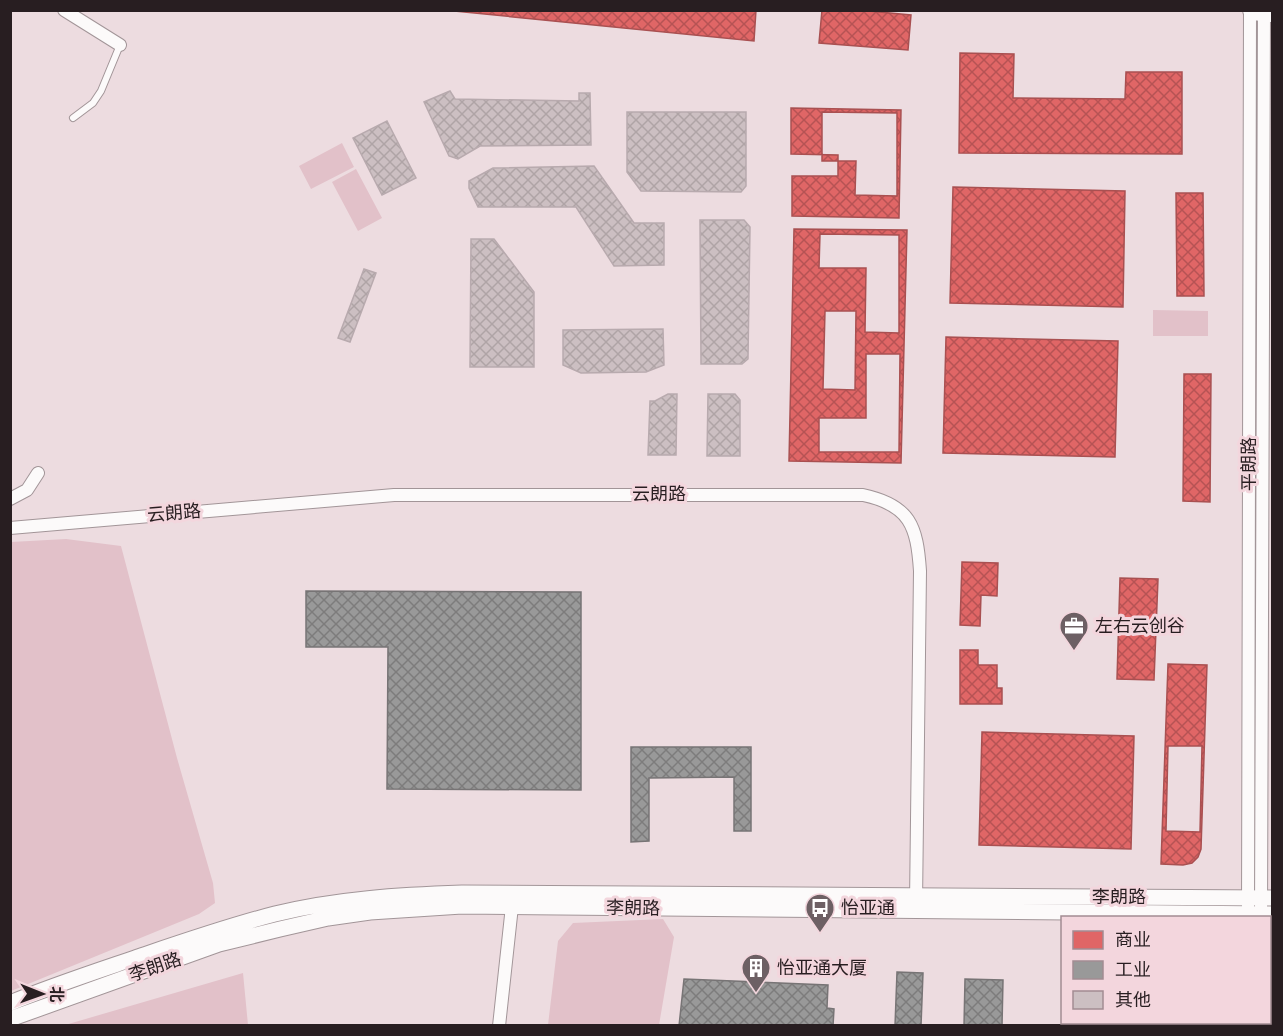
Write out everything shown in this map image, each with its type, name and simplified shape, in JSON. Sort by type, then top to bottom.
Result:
[{"type":"street","points":[[64,10],[120,45]]},
{"type":"street","name":"平朗路","points":[[1259,909],[1261,11]]},
{"type":"street","points":[[10,499],[27,490],[38,473]]},
{"type":"street","name":"云朗路","points":[[10,528],[394,495],[863,495],[882,499],[900,510],[912,526],[921,571],[916,903]]},
{"type":"street","name":"李朗路","points":[[10,1003],[115,964],[215,931],[277,914],[395,896],[462,893],[513,900]]},
{"type":"street","points":[[500,1026],[513,900]]},
{"type":"street","name":"李朗路","points":[[10,1019],[219,944],[328,918],[381,911],[513,900],[916,903],[1259,909]]},
{"type":"lane","points":[[73,118],[93,103],[101,91],[120,45]]},
{"type":"shaded area","points":[[342,143],[354,167],[311,189],[299,166]]},
{"type":"shaded area","points":[[356,169],[382,218],[358,231],[332,182]]},
{"type":"shaded area","points":[[1153,310],[1208,311],[1208,336],[1153,336]]},
{"type":"shaded area","points":[[66,539],[121,546],[177,758],[213,883],[215,903],[199,914],[11,991],[11,542]]},
{"type":"shaded area","points":[[663,919],[674,937],[659,1025],[548,1025],[558,941],[573,923]]},
{"type":"shaded area","points":[[243,973],[248,1025],[65,1025]]},
{"type":"building: 商业","points":[[444,10],[756,10],[754,41]]},
{"type":"building: 商业","points":[[822,10],[858,10],[911,15],[908,50],[819,43]]},
{"type":"building: 商业","points":[[960,53],[1014,54],[1013,98],[1125,99],[1126,72],[1182,72],[1182,154],[959,153]]},
{"type":"building: 商业","points":[[791,108],[901,110],[899,218],[792,216],[792,176],[838,176],[838,155],[791,154]]},
{"type":"building: 商业","points":[[822,112],[897,113],[897,196],[855,195],[856,161],[822,161]]},
{"type":"building: 商业","points":[[953,187],[1125,191],[1123,307],[950,303]]},
{"type":"building: 商业","points":[[1176,193],[1203,193],[1204,296],[1177,296]]},
{"type":"building: 商业","points":[[794,229],[907,230],[901,463],[789,461]],"holes":[[[825,311],[856,311],[855,390],[823,389]]]},
{"type":"building: 商业","points":[[820,234],[899,235],[899,333],[865,332],[866,268],[819,268]]},
{"type":"building: 商业","points":[[946,337],[1118,341],[1115,457],[943,453]]},
{"type":"building: 商业","points":[[866,354],[900,354],[899,452],[819,452],[819,418],[866,418]]},
{"type":"building: 商业","points":[[1184,374],[1211,374],[1210,502],[1183,501]]},
{"type":"building: 商业","points":[[962,562],[998,563],[997,596],[981,595],[980,626],[960,625]]},
{"type":"building: 商业","points":[[1120,578],[1158,579],[1154,680],[1117,679]]},
{"type":"building: 商业","points":[[960,650],[978,650],[978,665],[997,665],[997,688],[1002,688],[1002,704],[960,704]]},
{"type":"building: 商业","points":[[1168,664],[1207,665],[1201,849],[1198,857],[1192,863],[1183,865],[1161,864]]},
{"type":"building: 商业","points":[[982,732],[1134,736],[1131,849],[979,845]]},
{"type":"building: 商业","points":[[1168,746],[1202,746],[1200,832],[1166,831]]},
{"type":"building: 工业","points":[[306,591],[581,592],[581,790],[387,789],[388,647],[306,647]]},
{"type":"building: 工业","points":[[631,747],[751,747],[751,831],[734,831],[734,777],[649,778],[649,841],[631,842]]},
{"type":"building: 工业","points":[[897,972],[923,973],[921,1026],[895,1026]]},
{"type":"building: 工业","name":"怡亚通大厦","points":[[684,979],[828,985],[827,1008],[834,1009],[833,1026],[679,1026]]},
{"type":"building: 工业","points":[[965,979],[1003,980],[1002,1026],[964,1026]]},
{"type":"building: 其他","points":[[450,91],[455,99],[579,101],[579,93],[590,93],[591,145],[480,146],[458,159],[449,156],[424,102]]},
{"type":"building: 其他","points":[[627,112],[746,112],[746,186],[741,192],[641,191],[627,172]]},
{"type":"building: 其他","points":[[387,121],[416,178],[382,195],[353,138]]},
{"type":"building: 其他","points":[[594,166],[634,223],[664,223],[664,265],[614,266],[576,207],[478,207],[469,188],[469,181],[493,168]]},
{"type":"building: 其他","points":[[700,220],[744,220],[750,227],[748,359],[742,364],[701,364]]},
{"type":"building: 其他","points":[[471,239],[494,239],[534,292],[534,367],[470,367]]},
{"type":"building: 其他","points":[[364,269],[376,273],[350,342],[338,338]]},
{"type":"building: 其他","points":[[663,329],[664,365],[646,372],[581,373],[563,365],[563,330]]},
{"type":"building: 其他","points":[[668,394],[677,394],[676,455],[648,455],[650,401],[655,401]]},
{"type":"building: 其他","points":[[708,394],[735,394],[740,400],[740,456],[707,456]]},
{"type":"place","name":"左右云创谷","points":[[1074,652]]},
{"type":"place","name":"怡亚通","points":[[820,934]]},
{"type":"place","name":"怡亚通大厦","points":[[756,994]]}]
